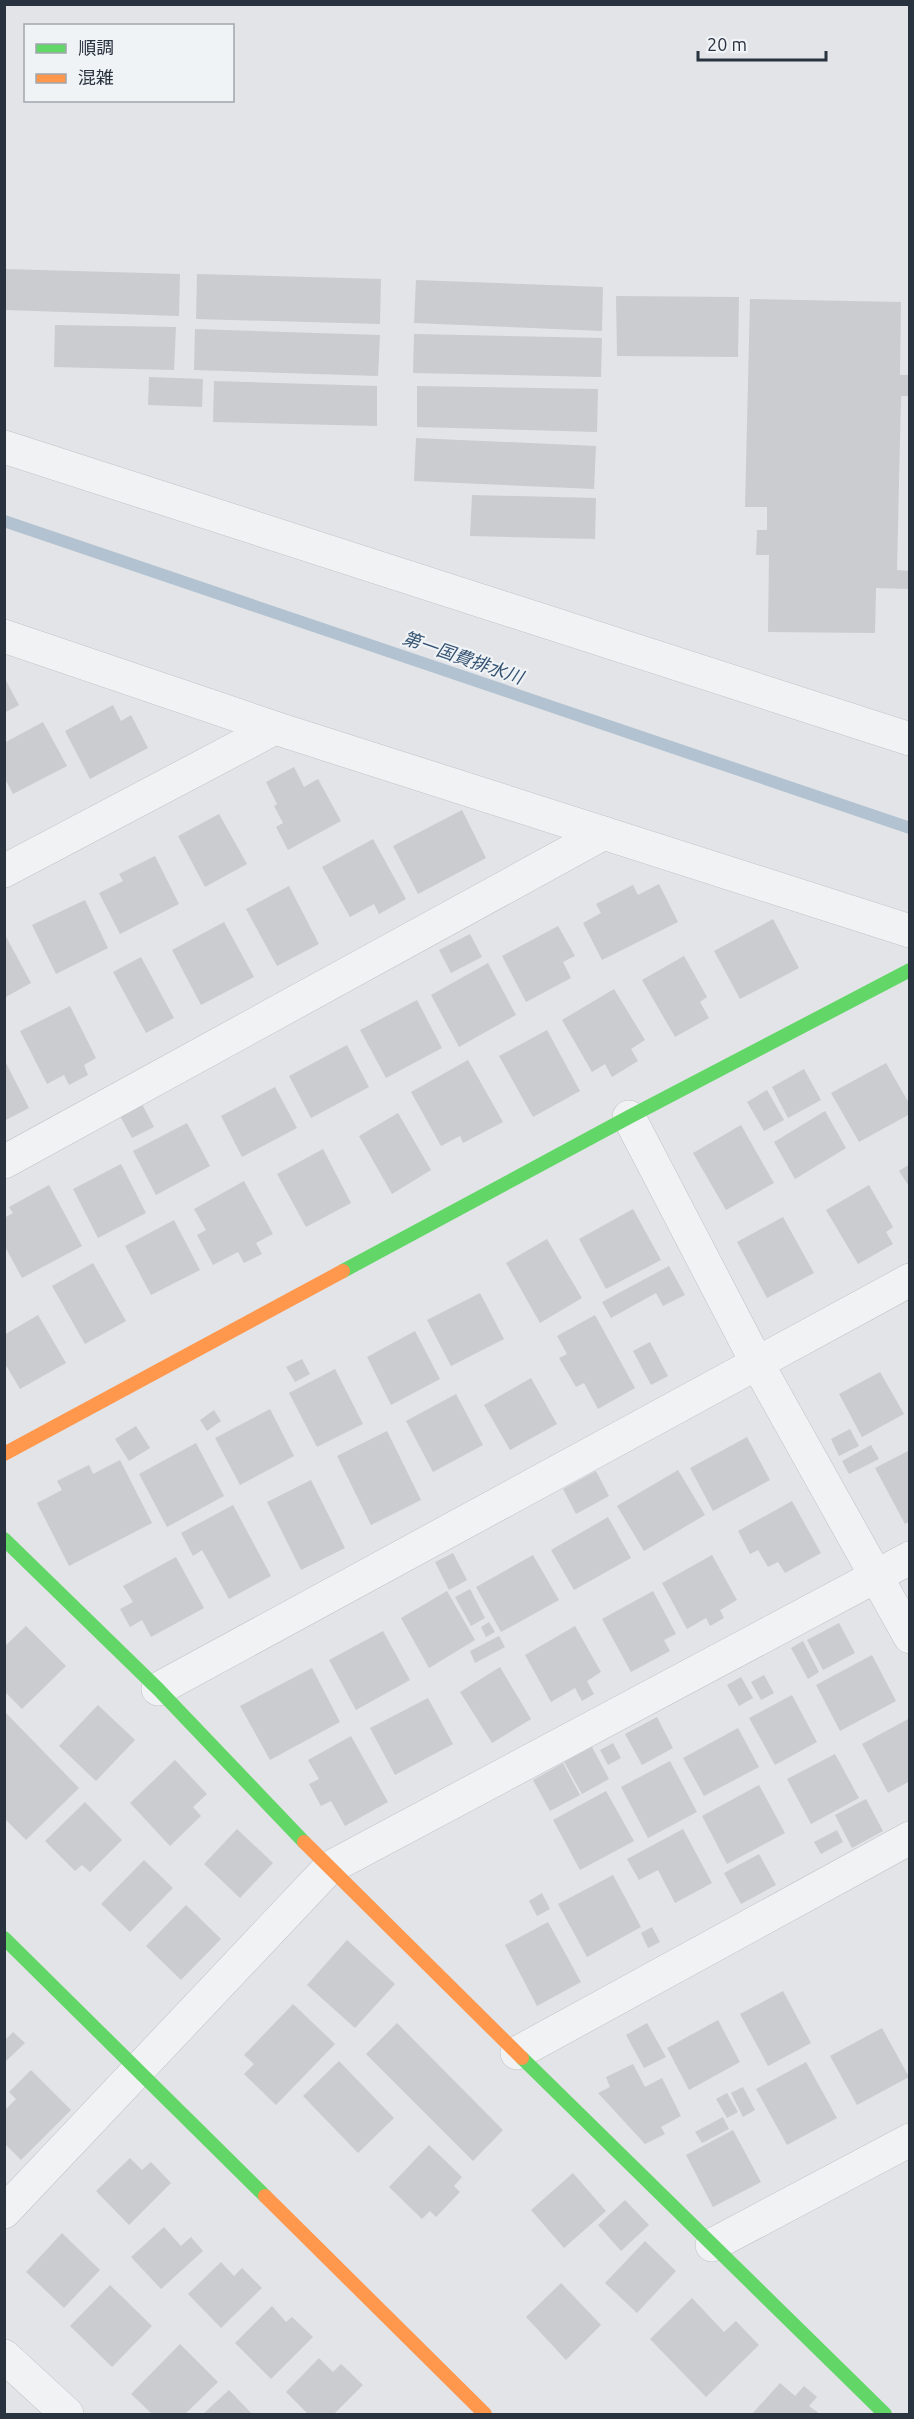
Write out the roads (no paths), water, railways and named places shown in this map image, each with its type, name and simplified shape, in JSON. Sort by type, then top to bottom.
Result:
[{"type":"street","points":[[4,447],[909,739]]},
{"type":"street","points":[[4,636],[274,728],[909,931]]},
{"type":"street","points":[[4,871],[274,728]]},
{"type":"street","points":[[4,1162],[603,833]]},
{"type":"street","points":[[4,1454],[629,1117],[909,970]]},
{"type":"street","points":[[629,1117],[757,1363],[909,1637]]},
{"type":"street","points":[[158,1689],[909,1280]]},
{"type":"street","points":[[4,1539],[158,1689],[329,1868],[885,2415]]},
{"type":"street","points":[[4,2212],[329,1868],[909,1558]]},
{"type":"street","points":[[517,2053],[909,1838]]},
{"type":"street","points":[[4,1938],[485,2415]]},
{"type":"street","points":[[712,2245],[909,2140]]},
{"type":"street","points":[[4,2356],[67,2415]]},
{"type":"waterway","name":"第一国費排水川","points":[[4,521],[910,828]]}]
